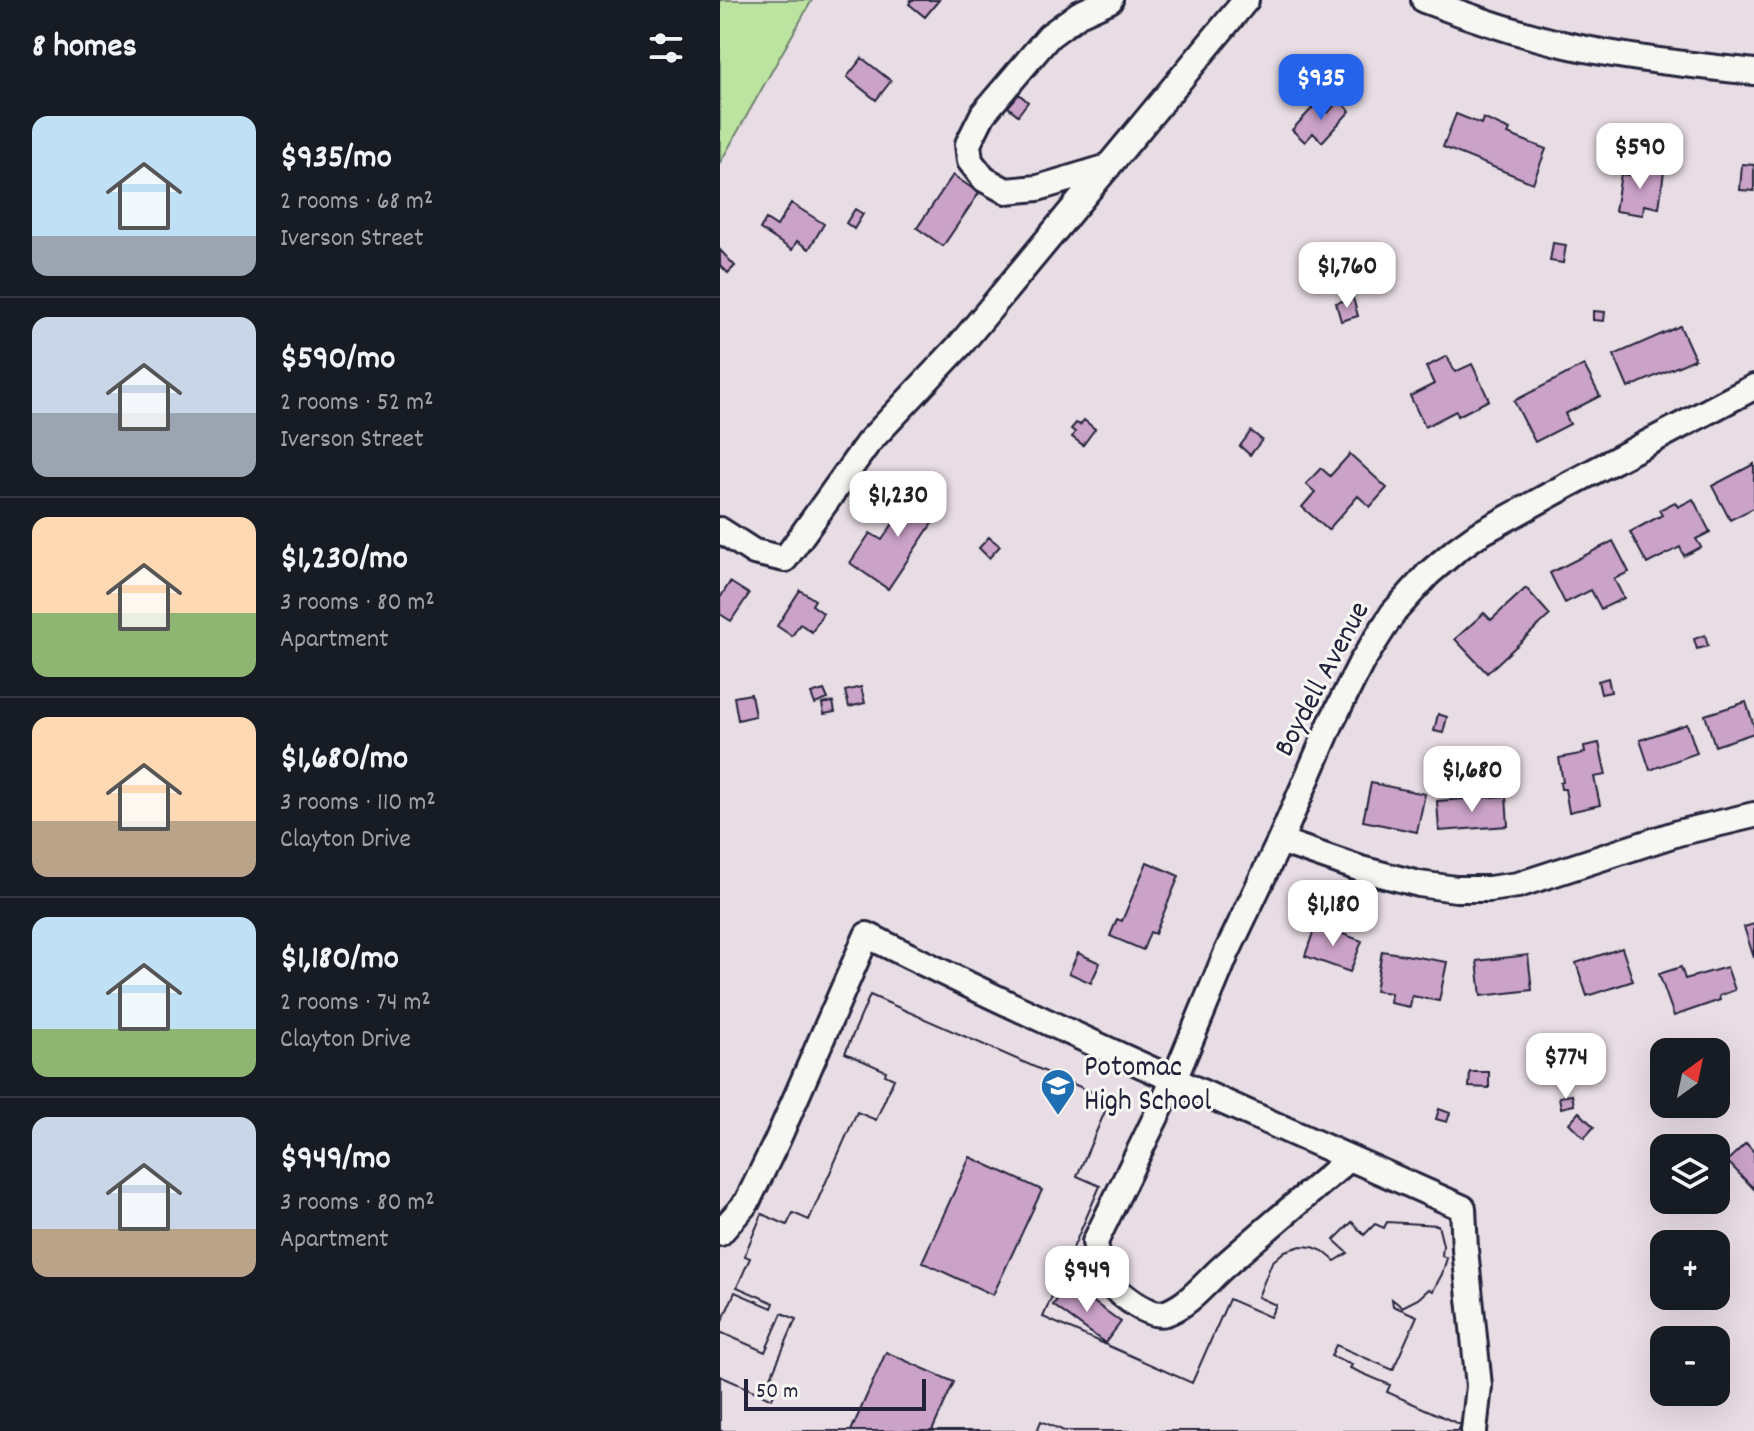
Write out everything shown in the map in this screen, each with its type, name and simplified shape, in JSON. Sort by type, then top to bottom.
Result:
[{"type":"street","points":[[1108,167],[1038,188],[1006,191],[984,179],[970,161],[968,144],[983,114],[1049,36],[1079,14],[1110,0]]},
{"type":"street","points":[[720,530],[754,552],[785,559],[868,443],[961,344],[1246,0]]},
{"type":"street","points":[[1424,0],[1485,22],[1570,46],[1661,62],[1754,72]]},
{"type":"street","name":"Boydell Avenue","points":[[1350,1158],[1183,1305],[1163,1314],[1150,1313],[1139,1307],[1114,1287],[1100,1270],[1095,1242],[1174,1080],[1227,952],[1331,723],[1361,663],[1393,613],[1428,574],[1456,550],[1504,520],[1754,387]]},
{"type":"street","points":[[1280,841],[1361,869],[1419,884],[1489,889],[1518,885],[1678,833],[1754,815]]},
{"type":"street","points":[[720,1233],[747,1202],[867,935],[1174,1080],[1463,1208],[1479,1386],[1474,1431]]},
{"type":"green space","points":[[720,0],[812,0],[720,163]]},
{"type":"building","points":[[909,0],[939,0],[925,17],[909,4]]},
{"type":"building","points":[[862,58],[891,81],[876,100],[847,77]]},
{"type":"building","points":[[1019,94],[1028,102],[1018,115],[1008,107]]},
{"type":"building","points":[[1339,100],[1350,111],[1322,142],[1313,133],[1305,142],[1292,130],[1317,103],[1328,113]]},
{"type":"building","points":[[1456,114],[1481,124],[1483,118],[1510,130],[1508,134],[1546,149],[1533,183],[1443,147]]},
{"type":"building","points":[[1742,164],[1754,165],[1754,191],[1740,190]]},
{"type":"building","points":[[1636,167],[1664,171],[1659,208],[1644,205],[1643,215],[1615,211],[1621,174],[1635,176]]},
{"type":"building","points":[[953,175],[979,193],[943,246],[917,228]]},
{"type":"building","points":[[791,203],[824,224],[809,249],[797,241],[792,250],[760,229],[766,219],[777,226]]},
{"type":"building","points":[[855,209],[863,214],[854,229],[846,223]]},
{"type":"building","points":[[1553,243],[1566,245],[1563,263],[1550,261]]},
{"type":"building","points":[[720,250],[735,266],[728,273],[720,265]]},
{"type":"building","points":[[1353,298],[1358,316],[1341,321],[1336,303]]},
{"type":"building","points":[[1593,311],[1605,312],[1604,321],[1593,320]]},
{"type":"building","points":[[1680,326],[1695,359],[1628,388],[1614,355]]},
{"type":"building","points":[[1447,356],[1455,372],[1472,364],[1489,400],[1458,416],[1456,411],[1425,427],[1410,396],[1434,384],[1426,367]]},
{"type":"building","points":[[1584,365],[1600,396],[1565,414],[1570,424],[1535,442],[1514,401]]},
{"type":"building","points":[[1084,420],[1095,429],[1083,445],[1072,437],[1075,432],[1071,429]]},
{"type":"building","points":[[1251,431],[1262,440],[1250,455],[1240,446]]},
{"type":"building","points":[[1350,454],[1387,488],[1370,507],[1358,496],[1328,530],[1302,507],[1315,492],[1306,484],[1321,468],[1330,476]]},
{"type":"building","points":[[1754,464],[1754,508],[1730,520],[1712,486]]},
{"type":"building","points":[[918,486],[945,504],[888,589],[850,563],[870,533],[882,540]]},
{"type":"building","points":[[1693,499],[1710,532],[1696,539],[1701,547],[1684,556],[1680,547],[1647,564],[1630,532],[1662,515],[1659,510],[1675,502],[1678,507]]},
{"type":"building","points":[[989,537],[1000,546],[989,558],[979,548]]},
{"type":"building","points":[[1613,541],[1629,572],[1614,579],[1624,598],[1601,609],[1591,590],[1565,603],[1550,573]]},
{"type":"building","points":[[730,582],[749,594],[731,621],[720,614],[720,598]]},
{"type":"building","points":[[1526,588],[1550,615],[1487,673],[1455,639],[1484,613],[1491,620]]},
{"type":"building","points":[[800,590],[815,600],[812,605],[823,613],[812,632],[800,624],[792,636],[777,626]]},
{"type":"building","points":[[1705,635],[1708,646],[1697,649],[1694,639]]},
{"type":"building","points":[[1608,678],[1611,692],[1601,694],[1598,681]]},
{"type":"building","points":[[861,687],[865,703],[849,707],[845,691]]},
{"type":"building","points":[[824,690],[828,699],[815,704],[811,694]]},
{"type":"building","points":[[751,694],[755,716],[738,720],[734,697]]},
{"type":"building","points":[[833,702],[835,712],[824,714],[822,704]]},
{"type":"building","points":[[1746,702],[1754,733],[1715,746],[1705,715]]},
{"type":"building","points":[[1438,714],[1447,717],[1443,733],[1434,731]]},
{"type":"building","points":[[1687,724],[1697,753],[1650,770],[1640,740]]},
{"type":"building","points":[[1599,743],[1606,775],[1594,777],[1600,805],[1569,812],[1565,789],[1561,789],[1560,783],[1563,782],[1559,758],[1585,753],[1584,746]]},
{"type":"building","points":[[1371,783],[1425,794],[1417,832],[1363,821]]},
{"type":"building","points":[[1506,796],[1508,826],[1439,831],[1437,801]]},
{"type":"building","points":[[1147,862],[1179,876],[1155,934],[1150,932],[1143,950],[1110,936],[1117,919],[1122,921]]},
{"type":"building","points":[[1316,924],[1362,941],[1350,972],[1305,956]]},
{"type":"building","points":[[1754,924],[1754,958],[1744,927]]},
{"type":"building","points":[[1622,948],[1633,981],[1587,996],[1576,963]]},
{"type":"building","points":[[1382,951],[1447,962],[1439,1001],[1412,996],[1410,1007],[1390,1003],[1391,993],[1375,991]]},
{"type":"building","points":[[1078,953],[1100,963],[1091,983],[1069,973]]},
{"type":"building","points":[[1528,955],[1532,990],[1481,996],[1477,961]]},
{"type":"building","points":[[1681,967],[1685,979],[1727,967],[1735,990],[1719,996],[1720,1000],[1674,1016],[1659,974]]},
{"type":"building","points":[[870,995],[1110,1100],[1077,1176],[1100,1186],[1043,1317],[1192,1383],[1229,1299],[1270,1317],[1276,1305],[1258,1297],[1272,1262],[1285,1251],[1301,1246],[1313,1247],[1335,1261],[1348,1253],[1334,1240],[1352,1222],[1364,1235],[1375,1224],[1384,1228],[1387,1222],[1438,1225],[1442,1256],[1447,1258],[1433,1291],[1429,1289],[1402,1307],[1392,1299],[1393,1306],[1417,1316],[1393,1370],[1336,1345],[1331,1356],[1390,1385],[1387,1392],[1461,1425],[1458,1431],[1064,1431],[1041,1421],[1037,1431],[932,1431],[954,1382],[886,1352],[851,1431],[720,1431],[720,1376],[772,1399],[775,1390],[767,1386],[796,1319],[782,1313],[765,1352],[720,1332],[735,1292],[772,1308],[774,1303],[737,1287],[750,1258],[745,1256],[762,1214],[787,1225],[793,1213],[809,1220],[857,1112],[876,1120],[894,1079],[885,1075],[886,1071],[845,1053]],"holes":[[[970,1157],[1042,1190],[993,1295],[922,1262]]]},
{"type":"building","points":[[870,995],[1110,1100],[1077,1176],[1100,1186],[1043,1317],[1192,1383],[1229,1299],[1270,1317],[1276,1305],[1258,1297],[1272,1262],[1285,1251],[1301,1246],[1313,1247],[1335,1261],[1348,1253],[1334,1240],[1352,1222],[1364,1235],[1375,1224],[1384,1228],[1387,1222],[1438,1225],[1442,1256],[1447,1258],[1433,1291],[1429,1289],[1402,1307],[1392,1299],[1393,1306],[1417,1316],[1393,1370],[1336,1345],[1331,1356],[1390,1385],[1387,1392],[1461,1425],[1458,1431],[1064,1431],[1041,1421],[1037,1431],[720,1431],[720,1376],[772,1399],[775,1390],[767,1386],[796,1319],[782,1313],[765,1352],[720,1332],[735,1292],[772,1308],[774,1303],[737,1287],[750,1258],[745,1256],[762,1214],[787,1225],[793,1213],[809,1220],[857,1112],[876,1120],[894,1079],[885,1075],[886,1071],[845,1053]]},
{"type":"building","points":[[1470,1072],[1489,1072],[1489,1088],[1469,1087]]},
{"type":"building","points":[[1572,1095],[1574,1105],[1561,1108],[1559,1097]]},
{"type":"building","points":[[1439,1109],[1450,1113],[1447,1122],[1436,1119]]},
{"type":"building","points":[[1579,1112],[1594,1127],[1584,1138],[1569,1123]]},
{"type":"building","points":[[1746,1143],[1754,1152],[1754,1189],[1730,1164],[1730,1158]]},
{"type":"building","points":[[1069,1284],[1121,1322],[1105,1343],[1053,1305]]},
{"type":"place","name":"Potomac High School","points":[[1058,1117]]}]
